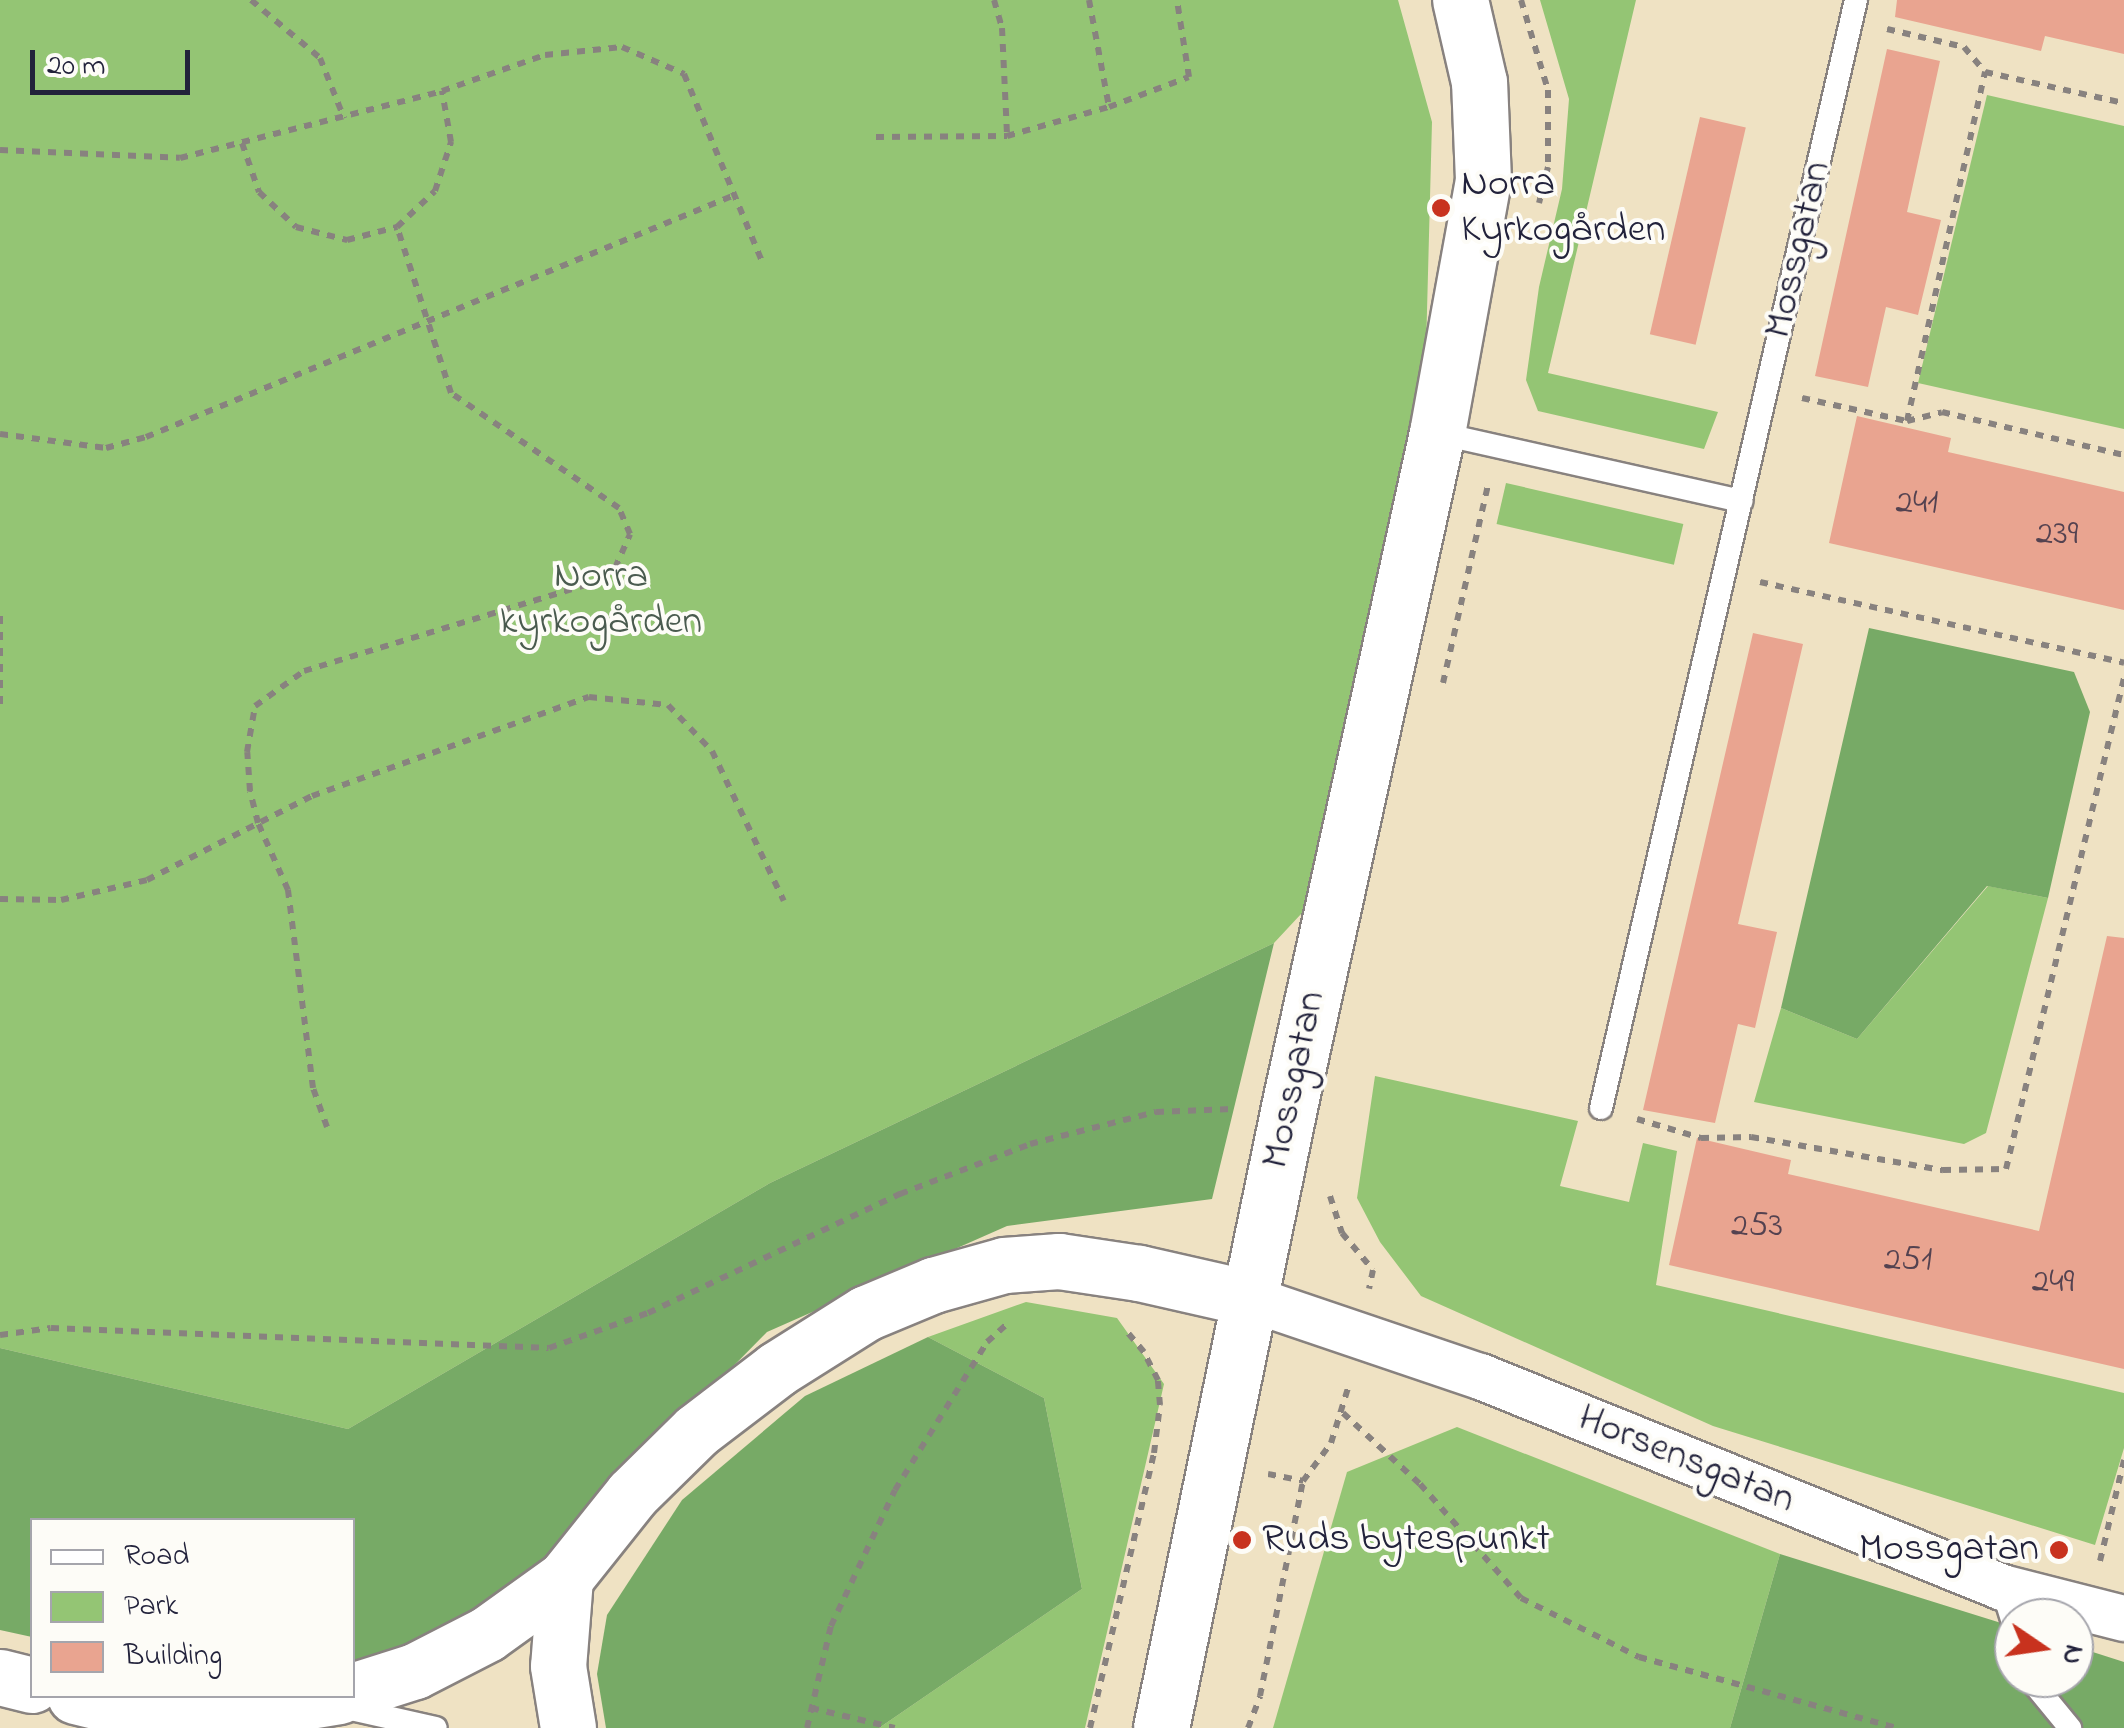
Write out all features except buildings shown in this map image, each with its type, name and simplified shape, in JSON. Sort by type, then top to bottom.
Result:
[{"type":"street","name":"Mossgatan","points":[[1161,1728],[1288,1107],[1437,433],[1483,180],[1479,82],[1460,0]]},
{"type":"street","points":[[355,1690],[416,1671],[487,1634],[565,1578],[632,1494],[696,1431],[777,1369],[866,1313],[933,1285],[1004,1265],[1059,1261],[1139,1272],[1249,1298]]},
{"type":"street","name":"Horsensgatan","points":[[1249,1298],[1480,1376],[1994,1600]]},
{"type":"street","points":[[565,1578],[558,1666],[568,1728]]},
{"type":"street","points":[[0,1677],[30,1684]]},
{"type":"street","points":[[85,1698],[202,1728]]},
{"type":"street","points":[[129,1708],[272,1708],[326,1698]]},
{"type":"lane","name":"Mossgatan","points":[[1601,1108],[1853,10]]},
{"type":"lane","points":[[1437,433],[1742,501]]},
{"type":"lane","points":[[343,1698],[436,1728]]},
{"type":"lane","points":[[2045,1698],[2070,1728]]},
{"type":"path","points":[[251,0],[320,58],[344,118]]},
{"type":"path","points":[[994,0],[1002,28],[1006,136]]},
{"type":"path","points":[[1089,0],[1109,106]]},
{"type":"path","points":[[876,137],[1006,136],[1189,78],[1177,0]]},
{"type":"path","points":[[1522,0],[1548,90],[1548,168],[1534,221]]},
{"type":"path","points":[[1853,10],[1964,47],[1985,72],[2124,103]]},
{"type":"path","points":[[0,150],[180,158],[442,91],[546,55],[622,47],[684,74],[763,264]]},
{"type":"path","points":[[1907,421],[1985,72]]},
{"type":"path","points":[[242,142],[259,192],[296,227],[347,240],[397,227],[435,192],[451,142],[442,91]]},
{"type":"path","points":[[0,434],[106,448],[119,444],[428,324],[737,194]]},
{"type":"path","points":[[327,1127],[313,1088],[288,890],[258,823],[248,752],[255,706],[304,671],[594,582],[615,568],[630,534],[619,508],[451,392],[397,227]]},
{"type":"path","points":[[1767,390],[1907,421],[1942,412],[2124,455]]},
{"type":"path","points":[[1442,689],[1497,446]]},
{"type":"path","points":[[1725,574],[2124,663]]},
{"type":"path","points":[[0,616],[0,706]]},
{"type":"path","points":[[1601,1108],[1701,1138],[1751,1137],[1943,1170],[2006,1169],[2124,678]]},
{"type":"path","points":[[0,898],[60,900],[148,880],[312,796],[589,697],[668,705],[712,750],[784,901]]},
{"type":"path","points":[[0,1335],[51,1328],[550,1348],[648,1312],[900,1194],[1030,1144],[1156,1112],[1288,1107]]},
{"type":"path","points":[[1248,1728],[1260,1696],[1303,1481],[1331,1443],[1343,1412],[1373,1270],[1342,1233],[1329,1192]]},
{"type":"path","points":[[807,1728],[831,1626],[895,1490],[987,1342],[1015,1317]]},
{"type":"path","points":[[1090,1728],[1154,1453],[1160,1405],[1158,1380],[1144,1352],[1114,1323]]},
{"type":"path","points":[[1343,1412],[1420,1484],[1521,1598],[1639,1657],[1897,1728]]},
{"type":"path","points":[[2106,1614],[2124,1460]]},
{"type":"path","points":[[811,1708],[894,1728]]},
{"type":"green space","name":"Norra kyrkogården","points":[[0,0],[1398,0],[1432,122],[1425,387],[1315,899],[1274,943],[770,1183],[348,1429],[0,1348]]},
{"type":"green space","points":[[1540,0],[1636,0],[1548,373],[1718,412],[1704,449],[1538,411],[1526,380],[1539,287],[1562,189],[1569,99]]},
{"type":"green space","points":[[1987,95],[2124,126],[2124,429],[1918,383]]},
{"type":"green space","points":[[1506,483],[1683,524],[1674,565],[1497,524]]},
{"type":"green space","points":[[1869,628],[2074,672],[2090,712],[2048,898],[1987,886],[1857,1039],[1781,1008]]},
{"type":"green space","points":[[1988,886],[2048,898],[1986,1133],[1964,1144],[1754,1102],[1781,1008],[1857,1039]]},
{"type":"green space","points":[[1274,943],[1212,1199],[1007,1226],[767,1332],[491,1612],[355,1694],[355,1518],[30,1518],[30,1637],[0,1630],[0,1348],[348,1429],[770,1183]]},
{"type":"green space","points":[[1375,1076],[1578,1121],[1560,1186],[1629,1202],[1643,1143],[1677,1151],[1656,1285],[2124,1393],[2124,1448],[2095,1545],[1713,1426],[1421,1296],[1380,1242],[1357,1198]]},
{"type":"green space","points":[[1026,1302],[1117,1318],[1164,1384],[1085,1728],[879,1728],[1082,1589],[1044,1398],[928,1337]]},
{"type":"green space","points":[[928,1337],[1044,1398],[1082,1589],[879,1728],[606,1728],[597,1674],[607,1615],[682,1500],[805,1396]]},
{"type":"green space","points":[[1457,1427],[1780,1554],[1730,1728],[1273,1728],[1347,1472]]},
{"type":"green space","points":[[1780,1554],[1994,1621],[1994,1698],[2094,1698],[2094,1652],[2124,1662],[2124,1728],[1730,1728]]},
{"type":"place","name":"Norra Kyrkogården","points":[[1441,208]]},
{"type":"place","name":"Ruds bytespunkt","points":[[1242,1540]]},
{"type":"place","name":"Mossgatan","points":[[2059,1550]]}]
